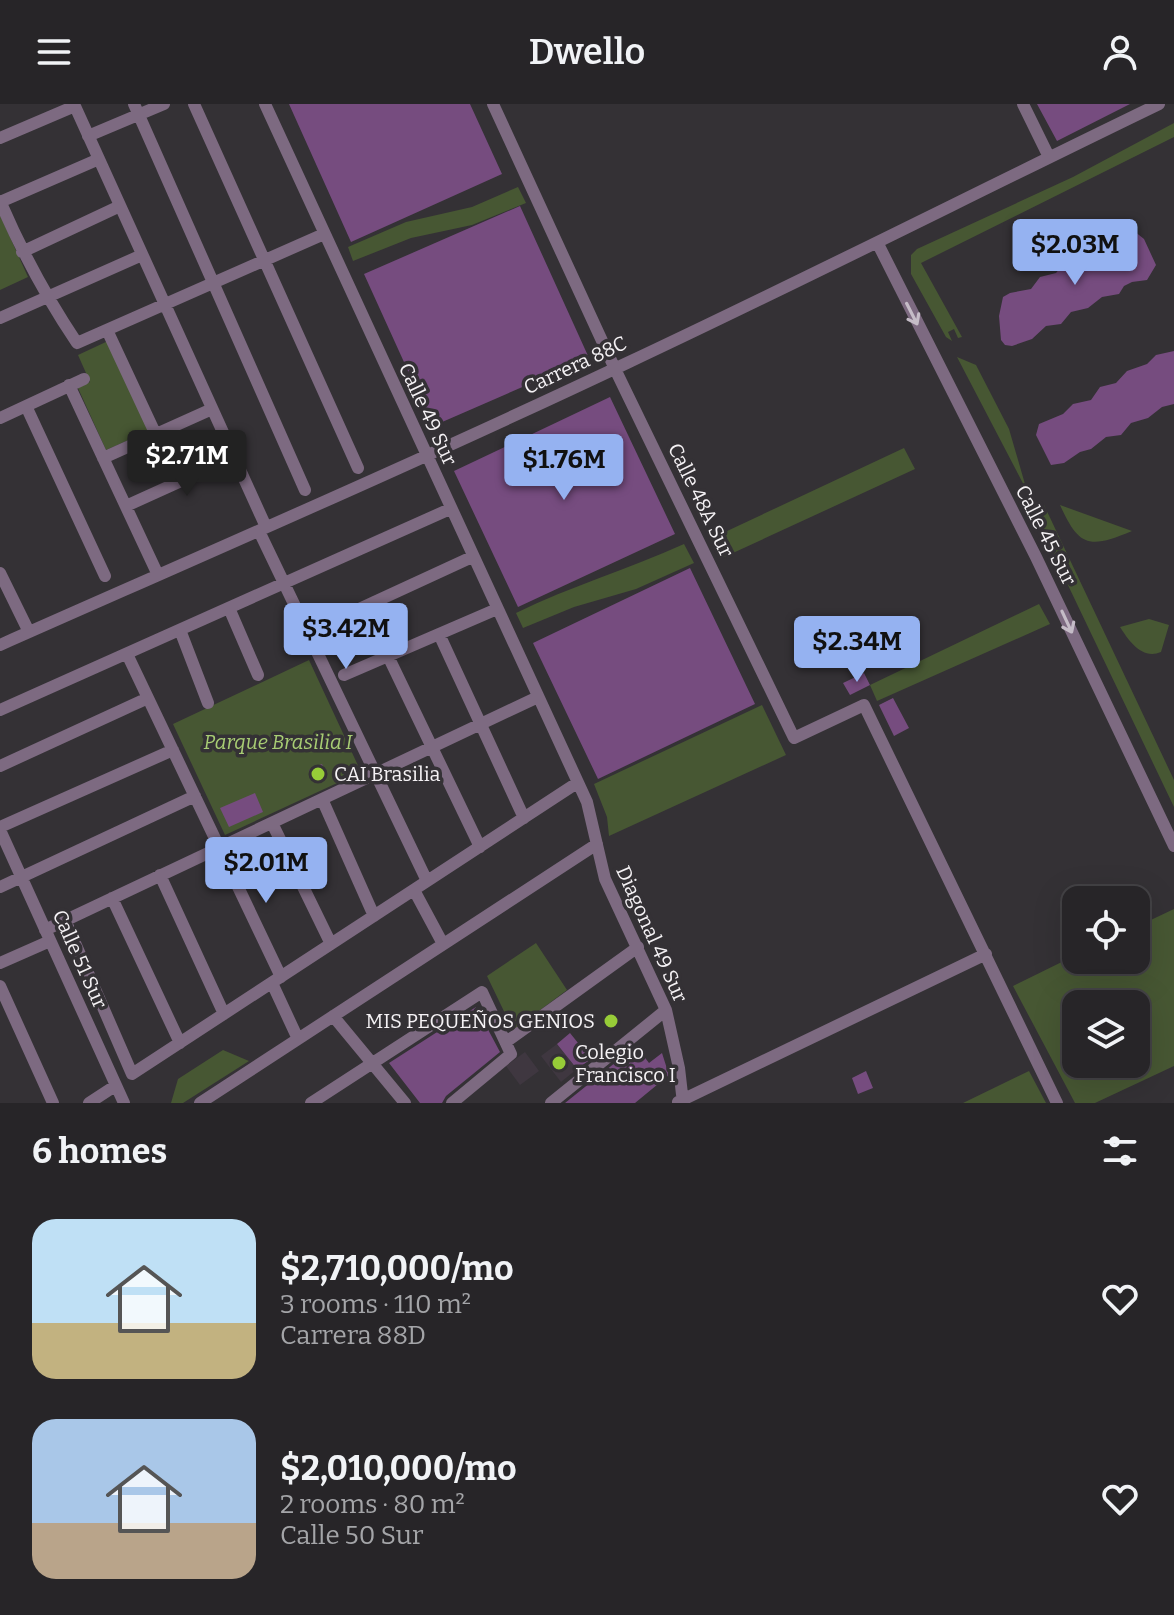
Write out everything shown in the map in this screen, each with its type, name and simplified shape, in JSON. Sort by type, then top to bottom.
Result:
[{"type":"street","points":[[88,136],[136,109],[164,104]]},
{"type":"street","points":[[194,104],[358,468]]},
{"type":"street","name":"Calle 49 Sur","points":[[265,104],[577,783]]},
{"type":"street","name":"Calle 48A Sur","points":[[493,104],[615,369],[794,738],[864,705],[986,954]]},
{"type":"street","points":[[1023,104],[1049,157]]},
{"type":"street","name":"Carrera 88C","points":[[0,645],[426,457],[615,369],[878,244],[1159,104]]},
{"type":"street","points":[[0,138],[74,105],[234,457],[284,583],[427,881]]},
{"type":"street","points":[[136,109],[305,490]]},
{"type":"street","points":[[99,159],[0,202],[46,297],[77,343],[324,234]]},
{"type":"street","points":[[22,252],[120,206]]},
{"type":"street","name":"Calle 45 Sur","points":[[878,244],[1036,557],[1174,846]]},
{"type":"street","points":[[0,318],[142,255]]},
{"type":"street","points":[[107,330],[156,435]]},
{"type":"street","points":[[0,418],[84,379]]},
{"type":"street","points":[[69,385],[158,575]]},
{"type":"street","points":[[26,406],[105,576]]},
{"type":"street","points":[[103,458],[212,409]]},
{"type":"street","points":[[126,506],[234,457]]},
{"type":"street","points":[[0,710],[450,509]]},
{"type":"street","points":[[318,628],[472,557]]},
{"type":"street","points":[[0,573],[29,632]]},
{"type":"street","points":[[229,608],[258,675]]},
{"type":"street","points":[[344,675],[497,609]]},
{"type":"street","points":[[180,630],[208,703]]},
{"type":"street","points":[[439,634],[524,818]]},
{"type":"street","points":[[127,654],[219,848],[298,1039]]},
{"type":"street","points":[[388,656],[480,847]]},
{"type":"street","points":[[0,963],[47,936],[65,920],[538,697]]},
{"type":"street","points":[[0,766],[148,698]]},
{"type":"street","points":[[0,829],[173,750]]},
{"type":"street","points":[[65,920],[132,1074],[577,783]]},
{"type":"street","name":"Diagonal 49 Sur","points":[[577,783],[591,816],[605,879],[666,1010],[676,1053],[680,1102]]},
{"type":"street","points":[[0,887],[195,796]]},
{"type":"street","points":[[322,799],[374,916]]},
{"type":"street","points":[[272,823],[331,944]]},
{"type":"street","name":"Calle 51 Sur","points":[[0,829],[124,1103]]},
{"type":"street","points":[[200,1103],[597,844]]},
{"type":"street","points":[[160,875],[224,1014]]},
{"type":"street","points":[[414,890],[443,944]]},
{"type":"street","points":[[112,898],[180,1043]]},
{"type":"street","points":[[452,1103],[508,1048],[638,947]]},
{"type":"street","points":[[680,1102],[986,954],[1057,1103]]},
{"type":"street","points":[[0,986],[53,1103]]},
{"type":"street","points":[[311,1103],[482,992],[508,1048]]},
{"type":"street","points":[[551,1103],[666,1010]]},
{"type":"street","points":[[333,1016],[405,1103]]},
{"type":"street","points":[[89,1103],[115,1086]]},
{"type":"shaded area","name":"Colegio Francisco I","points":[[557,1044],[577,1069],[561,1082],[541,1056]]},
{"type":"shaded area","name":"Colegio Francisco I","points":[[525,1052],[539,1071],[520,1085],[506,1066]]},
{"type":"green space","points":[[1174,123],[1174,137],[921,263],[962,337],[958,338],[954,329],[948,332],[952,341],[946,337],[911,274],[911,255],[917,249],[1073,177]]},
{"type":"green space","points":[[518,187],[526,203],[472,225],[411,238],[353,261],[348,247],[406,222],[472,207]]},
{"type":"green space","points":[[0,215],[28,277],[0,290]]},
{"type":"green space","points":[[108,341],[149,431],[106,450],[78,388],[90,382],[78,355]]},
{"type":"green space","points":[[957,357],[976,365],[1009,429],[1027,491]]},
{"type":"green space","points":[[904,448],[915,469],[722,558],[710,539]]},
{"type":"green space","points":[[1034,500],[1038,509],[1044,505],[1174,780],[1174,807],[1034,514]]},
{"type":"green space","points":[[1060,505],[1132,531],[1095,542],[1087,540],[1073,529]]},
{"type":"green space","points":[[684,544],[694,563],[636,589],[574,607],[523,628],[516,613],[558,594]]},
{"type":"green space","points":[[1039,604],[1050,624],[877,701],[870,685]]},
{"type":"green space","points":[[1149,619],[1169,625],[1161,652],[1154,654],[1137,648],[1120,627]]},
{"type":"green space","name":"Parque Brasilia I","points":[[309,660],[361,772],[225,835],[173,724]]},
{"type":"green space","points":[[762,705],[786,755],[609,836],[607,817],[594,784]]},
{"type":"green space","points":[[1174,909],[1174,1066],[1150,1077],[1150,990],[1062,990],[1062,1078],[1148,1078],[1095,1103],[1075,1103],[1013,986],[1062,962],[1062,974],[1150,974],[1150,920]]},
{"type":"green space","points":[[536,943],[567,990],[513,1030],[487,976]]},
{"type":"green space","points":[[223,1050],[249,1061],[183,1103],[171,1103],[178,1079]]},
{"type":"green space","points":[[1029,1071],[1046,1103],[963,1103]]},
{"type":"building","points":[[289,104],[470,104],[502,174],[351,242]]},
{"type":"building","points":[[1037,104],[1130,104],[1057,141]]},
{"type":"building","points":[[520,206],[589,358],[433,426],[364,274]]},
{"type":"building","points":[[1122,230],[1134,231],[1144,239],[1156,265],[1147,280],[1132,282],[1124,286],[1119,294],[1102,297],[1088,308],[1071,312],[1061,324],[1046,326],[1032,339],[1012,346],[1005,345],[1001,340],[999,316],[1003,297],[1031,289],[1040,277],[1056,273],[1067,260],[1087,254],[1097,244],[1111,241]]},
{"type":"building","points":[[1174,351],[1174,404],[1131,423],[1121,435],[1106,437],[1064,463],[1051,465],[1036,435],[1039,424],[1063,414],[1073,404],[1091,400],[1100,387],[1116,383],[1127,371],[1147,364],[1156,355]]},
{"type":"building","points":[[610,397],[675,534],[518,607],[454,471]]},
{"type":"building","points":[[690,568],[755,704],[598,779],[533,643]]},
{"type":"building","points":[[864,673],[870,685],[850,695],[843,683]]},
{"type":"building","points":[[893,698],[909,728],[894,736],[879,705]]},
{"type":"building","name":"CAI Brasilia","points":[[322,764],[327,777],[315,783],[309,770]]},
{"type":"building","points":[[255,793],[263,812],[229,827],[220,808]]},
{"type":"building","points":[[476,1007],[500,1052],[446,1096],[442,1103],[420,1103],[389,1063]]},
{"type":"building","points":[[570,1033],[591,1059],[577,1069],[557,1044]]},
{"type":"building","points":[[636,1046],[649,1063],[662,1053],[669,1075],[635,1103],[565,1103]]},
{"type":"building","points":[[866,1071],[873,1088],[858,1094],[852,1078]]},
{"type":"place","name":"CAI Brasilia","points":[[318,774]]},
{"type":"place","name":"MIS PEQUEÑOS GENIOS","points":[[611,1021]]},
{"type":"place","name":"Colegio Francisco I","points":[[559,1063]]}]
